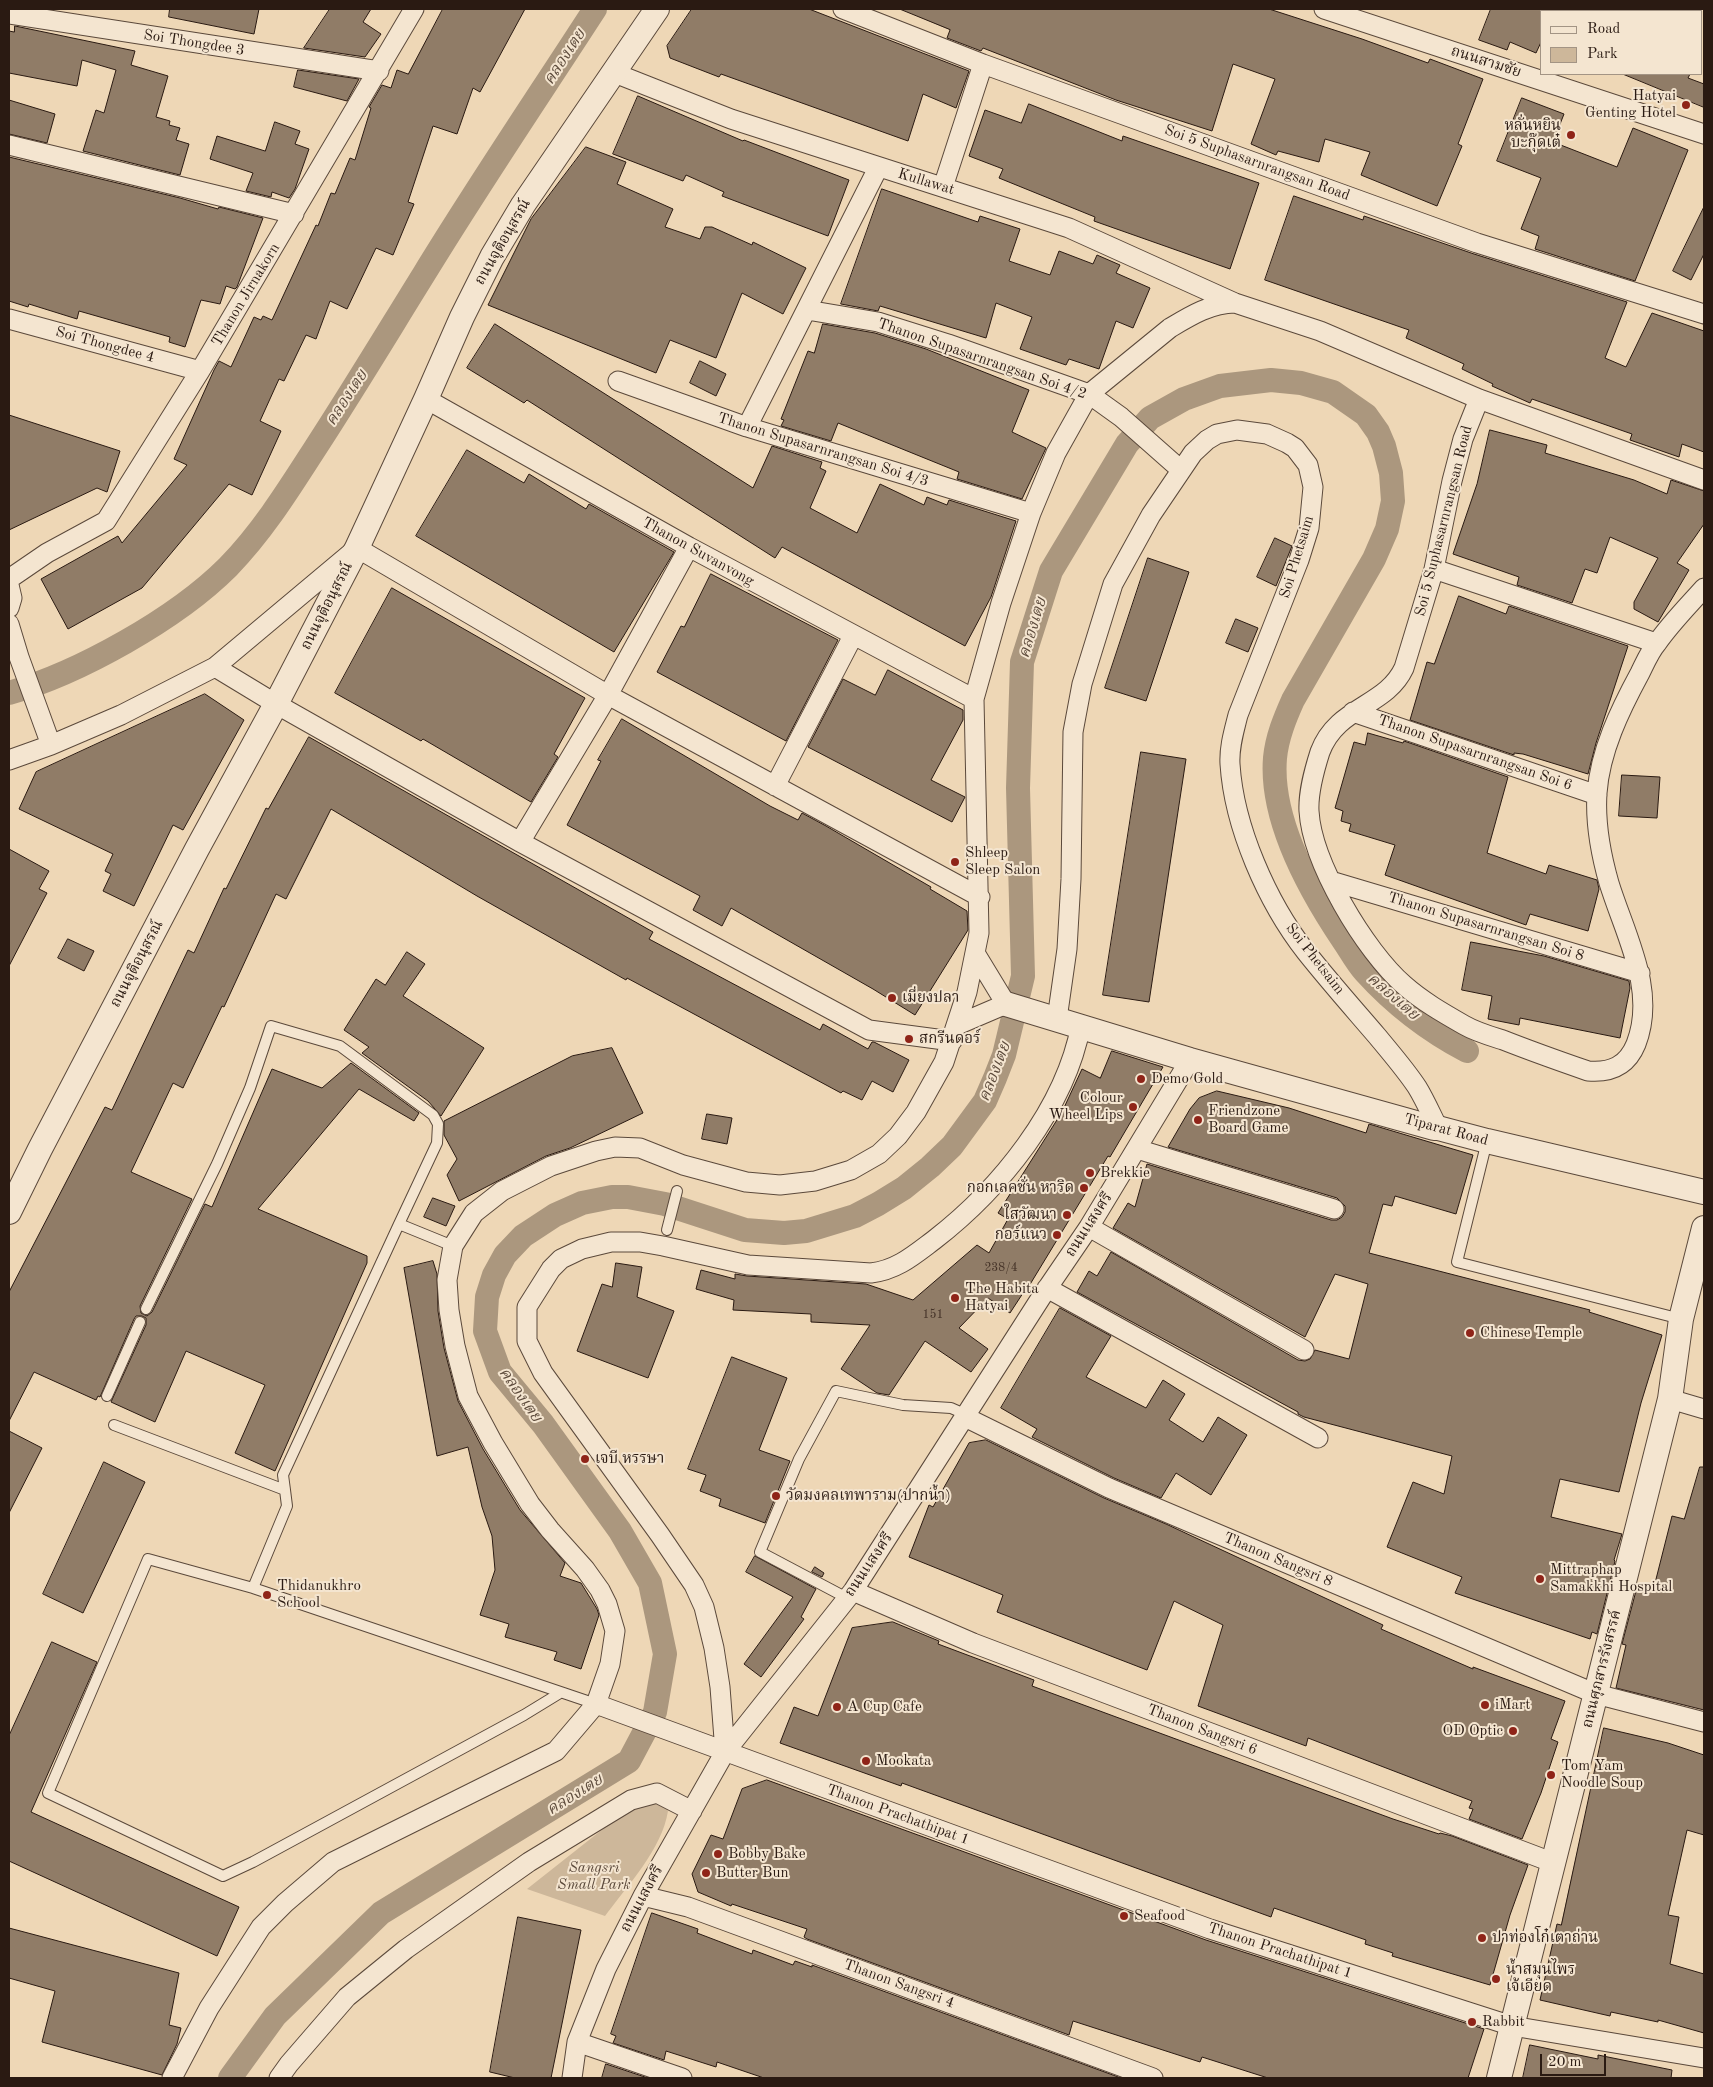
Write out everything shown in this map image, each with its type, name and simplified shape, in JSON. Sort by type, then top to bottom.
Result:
[{"type":"street","name":"Thanon Jirnakorn","points":[[47,553],[106,521],[200,371],[414,9]]},
{"type":"street","name":"ถนนจุติอนุสรณ์","points":[[12,1197],[276,704],[357,548],[426,400],[462,317],[492,257],[523,205],[612,72],[657,9]]},
{"type":"street","name":"Soi 5 Suphasarnrangsan Road","points":[[843,9],[983,64],[1477,244],[1704,314]]},
{"type":"street","name":"ถนนสามชัย","points":[[1324,9],[1704,134]]},
{"type":"street","name":"Soi Thongdee 3","points":[[10,14],[378,71]]},
{"type":"street","points":[[943,186],[983,64]]},
{"type":"street","name":"Kullawat","points":[[612,72],[732,119],[878,168],[943,186],[1069,228],[1235,303],[1320,331],[1479,399]]},
{"type":"street","points":[[9,145],[294,214]]},
{"type":"street","points":[[747,427],[878,168]]},
{"type":"street","points":[[172,2078],[210,2008],[261,1927],[285,1903],[333,1862],[556,1751],[596,1704],[610,1664],[615,1631],[607,1604],[600,1590],[585,1569],[550,1530],[530,1504],[493,1443],[468,1396],[455,1346],[449,1310],[447,1280],[453,1246],[474,1212],[502,1191],[551,1166],[596,1151],[616,1147],[640,1148],[683,1165],[746,1182],[763,1185],[798,1184],[851,1170],[879,1154],[898,1136],[933,1085],[944,1062],[967,992],[979,933],[980,897],[974,699],[1001,603],[1030,513],[1056,453],[1090,394],[1170,328],[1184,319],[1216,305],[1235,303]]},
{"type":"street","name":"Thanon Supasarnrangsan Soi 4/2","points":[[807,310],[878,322],[948,344],[1090,394],[1121,417],[1180,470]]},
{"type":"street","name":"Soi Thongdee 4","points":[[9,319],[200,371]]},
{"type":"street","name":"Thanon Supasarnrangsan Soi 4/3","points":[[618,381],[747,427],[1030,513]]},
{"type":"street","name":"Soi 5 Suphasarnrangsan Road","points":[[1479,399],[1463,439],[1452,481],[1434,569],[1399,679],[1353,712],[1335,727],[1326,738],[1314,773],[1310,792],[1309,810],[1312,829],[1332,881],[1359,932],[1381,960],[1404,984],[1432,1006],[1466,1026],[1588,1071],[1608,1071],[1625,1062],[1632,1054],[1640,1033],[1643,1014],[1640,973],[1609,882],[1600,842],[1597,795],[1599,774],[1617,721],[1656,643],[1704,588]]},
{"type":"street","points":[[1479,399],[1704,480]]},
{"type":"street","name":"Thanon Suvanvong","points":[[426,400],[689,547],[974,699]]},
{"type":"street","name":"Soi Phetsaim","points":[[1052,1017],[1067,949],[1071,879],[1073,732],[1082,684],[1114,584],[1151,515],[1193,452],[1217,434],[1237,430],[1262,433],[1287,443],[1302,455],[1308,465],[1313,488],[1309,528],[1278,617],[1238,715],[1232,736],[1230,762],[1235,798],[1246,837],[1270,894],[1287,924],[1305,951],[1398,1060],[1417,1088],[1438,1128]]},
{"type":"street","points":[[520,842],[608,695],[689,547]]},
{"type":"street","points":[[9,760],[48,736],[121,716],[215,666],[357,548],[608,695],[980,897]]},
{"type":"street","points":[[9,565],[47,553]]},
{"type":"street","points":[[9,579],[47,553]]},
{"type":"street","points":[[1434,569],[1656,643]]},
{"type":"street","points":[[9,585],[12,598],[9,608]]},
{"type":"street","points":[[9,624],[12,655],[48,736]]},
{"type":"street","points":[[775,786],[853,636]]},
{"type":"street","points":[[215,666],[276,704],[520,842],[869,1030],[954,1033],[1006,1004],[975,953]]},
{"type":"street","name":"Thanon Supasarnrangsan Soi 6","points":[[1353,712],[1597,795]]},
{"type":"street","name":"Thanon Supasarnrangsan Soi 8","points":[[1332,881],[1640,973]]},
{"type":"street","name":"Tiparat Road","points":[[1006,1004],[1081,1025],[1190,1060],[1434,1128],[1704,1192]]},
{"type":"street","points":[[725,1752],[720,1687],[714,1648],[704,1608],[694,1584],[543,1374],[527,1341],[527,1306],[547,1275],[561,1259],[582,1249],[612,1242],[640,1242],[748,1265],[872,1273],[882,1272],[901,1264],[948,1229],[1017,1158],[1048,1112],[1073,1058],[1081,1025]]},
{"type":"street","name":"ถนนเเสงศรี","points":[[572,2078],[577,2042],[606,1969],[643,1896],[725,1752],[850,1595],[1047,1288],[1089,1227],[1190,1060]]},
{"type":"street","points":[[1137,1148],[1334,1209]]},
{"type":"street","points":[[1089,1227],[1304,1350]]},
{"type":"street","name":"ถนนศุภสารรังสรรค์","points":[[1499,2078],[1670,1399],[1682,1319],[1704,1228]]},
{"type":"street","points":[[1047,1288],[1318,1438]]},
{"type":"street","points":[[1670,1399],[1704,1409]]},
{"type":"street","name":"Thanon Sangsri 8","points":[[966,1416],[1109,1488],[1596,1694],[1704,1722]]},
{"type":"street","name":"Thanon Sangsri 6","points":[[850,1595],[1554,1863]]},
{"type":"street","name":"Thanon Prachathipat 1","points":[[596,1704],[1210,1929],[1512,2026],[1704,2058]]},
{"type":"street","points":[[279,2078],[288,2064],[347,1998],[406,1949],[529,1862],[631,1800],[657,1793],[692,1811]]},
{"type":"street","name":"Thanon Sangsri 4","points":[[643,1896],[688,1907],[1153,2078]]},
{"type":"street","points":[[577,2042],[682,2078]]},
{"type":"lane","points":[[146,1309],[217,1164],[250,1088],[270,1026],[340,1046],[433,1115],[438,1124],[437,1143],[283,1475],[287,1506],[253,1588]]},
{"type":"lane","points":[[1487,1141],[1457,1262],[1682,1319]]},
{"type":"lane","points":[[667,1230],[677,1191]]},
{"type":"lane","points":[[399,1224],[453,1246]]},
{"type":"lane","points":[[107,1396],[140,1322]]},
{"type":"lane","points":[[850,1595],[760,1552],[799,1459],[836,1391],[903,1405],[950,1408],[966,1416]]},
{"type":"lane","points":[[114,1425],[285,1490]]},
{"type":"lane","points":[[560,1693],[524,1715],[253,1862],[223,1876],[48,1793],[148,1558],[253,1588],[596,1704]]},
{"type":"green space","name":"Sangsri Small Park","points":[[662,1801],[668,1811],[659,1839],[643,1866],[605,1916],[527,1889],[627,1810]]},
{"type":"building","points":[[170,9],[259,9],[254,34],[169,17]]},
{"type":"building","points":[[330,9],[371,9],[363,22],[381,34],[365,57],[304,48]]},
{"type":"building","points":[[443,9],[525,9],[480,92],[473,88],[457,134],[433,126],[408,202],[414,204],[393,255],[376,248],[347,309],[330,301],[316,339],[306,335],[284,381],[279,379],[260,421],[281,431],[252,495],[229,484],[142,588],[68,629],[41,579],[118,536],[122,543],[187,465],[174,459],[219,361],[231,367],[254,317],[261,320],[263,316],[272,320],[316,225],[318,226],[331,193],[335,194],[350,158],[355,160],[371,108],[369,107],[382,85],[391,88],[397,70],[408,74]]},
{"type":"building","points":[[692,9],[809,9],[969,71],[956,108],[923,94],[908,141],[721,74],[719,77],[670,58],[667,46]]},
{"type":"building","points":[[900,9],[1269,9],[1362,39],[1428,63],[1430,59],[1483,79],[1458,144],[1462,146],[1437,206],[1361,175],[1370,152],[1325,139],[1319,162],[1278,151],[1276,155],[1251,144],[1275,79],[1233,64],[1212,131],[1116,100],[983,48],[981,51],[947,38],[950,30]]},
{"type":"building","points":[[1491,9],[1542,9],[1540,10],[1540,44],[1536,53],[1510,42],[1507,50],[1479,40]]},
{"type":"building","points":[[15,26],[135,51],[131,65],[168,76],[156,117],[170,121],[169,125],[180,128],[176,140],[189,144],[180,175],[83,151],[96,110],[104,113],[116,70],[82,60],[77,86],[9,73],[9,31],[14,32]]},
{"type":"building","points":[[298,70],[359,79],[347,101],[294,87]]},
{"type":"building","points":[[1625,75],[1690,75],[1688,78],[1704,84],[1704,107]]},
{"type":"building","points":[[638,96],[743,141],[849,180],[828,236],[722,196],[724,192],[686,175],[683,181],[613,154]]},
{"type":"building","points":[[1522,98],[1564,114],[1553,142],[1617,167],[1633,128],[1688,150],[1635,281],[1535,249],[1539,236],[1521,229],[1541,178],[1497,161]]},
{"type":"building","points":[[9,100],[55,114],[47,143],[9,134]]},
{"type":"building","points":[[1029,104],[1122,141],[1123,136],[1259,183],[1230,269],[1094,221],[1095,217],[999,178],[1003,169],[969,156],[985,110],[1021,123]]},
{"type":"building","points":[[275,122],[300,131],[295,144],[309,149],[295,189],[289,198],[272,192],[271,197],[246,191],[253,173],[210,159],[217,136],[265,151]]},
{"type":"building","points":[[586,147],[626,162],[617,184],[673,209],[665,227],[700,239],[705,227],[712,227],[752,245],[753,242],[806,268],[783,314],[742,293],[716,358],[670,340],[656,373],[488,305],[531,219]]},
{"type":"building","points":[[9,157],[218,209],[219,207],[263,218],[237,287],[235,289],[226,286],[220,304],[201,300],[185,347],[169,342],[170,337],[79,311],[77,319],[29,304],[28,307],[9,301]]},
{"type":"building","points":[[882,189],[978,222],[980,216],[1020,229],[1009,261],[1050,275],[1059,251],[1093,264],[1097,255],[1120,265],[1116,273],[1150,288],[1133,328],[1116,321],[1099,369],[1069,359],[1066,365],[1020,349],[1032,317],[996,303],[986,338],[880,306],[878,311],[841,304]]},
{"type":"building","points":[[1294,196],[1363,220],[1364,216],[1474,254],[1627,302],[1605,358],[1626,367],[1652,313],[1704,331],[1704,452],[1682,444],[1679,457],[1630,440],[1632,434],[1532,399],[1530,403],[1492,386],[1493,384],[1462,369],[1464,364],[1406,338],[1409,330],[1265,280]]},
{"type":"building","points":[[1704,207],[1704,254],[1691,280],[1673,271]]},
{"type":"building","points":[[495,324],[753,488],[772,446],[822,462],[820,468],[826,471],[810,508],[857,533],[880,484],[924,505],[927,497],[947,505],[949,500],[1016,521],[991,597],[965,646],[782,547],[775,558],[527,400],[524,403],[467,368]]},
{"type":"building","points":[[823,324],[875,333],[926,349],[1029,390],[1012,432],[1046,448],[1022,499],[957,479],[959,472],[838,423],[831,441],[781,426],[784,420],[781,419],[808,351],[814,353]]},
{"type":"building","points":[[700,361],[726,374],[716,396],[690,383]]},
{"type":"building","points":[[9,415],[120,451],[107,492],[97,488],[9,530]]},
{"type":"building","points":[[1490,430],[1547,445],[1545,453],[1634,480],[1667,494],[1671,480],[1704,491],[1704,524],[1677,563],[1689,570],[1658,622],[1634,609],[1634,602],[1658,558],[1610,537],[1597,573],[1585,569],[1572,603],[1517,585],[1519,577],[1453,554],[1477,484]]},
{"type":"building","points":[[467,450],[524,483],[529,474],[586,509],[589,504],[674,552],[614,652],[416,536]]},
{"type":"building","points":[[1275,538],[1292,546],[1276,586],[1257,577]]},
{"type":"building","points":[[1148,558],[1189,572],[1146,701],[1105,688]]},
{"type":"building","points":[[711,574],[838,640],[786,741],[657,672],[681,626],[684,627]]},
{"type":"building","points":[[392,588],[585,698],[554,754],[558,757],[531,802],[423,739],[421,741],[335,693]]},
{"type":"building","points":[[1459,596],[1506,614],[1509,606],[1628,646],[1596,743],[1588,774],[1523,754],[1514,753],[1514,755],[1410,720],[1427,662],[1434,664]]},
{"type":"building","points":[[1236,619],[1258,628],[1248,652],[1226,643]]},
{"type":"building","points":[[888,670],[963,710],[963,720],[931,780],[965,797],[952,822],[808,747],[843,679],[875,695]]},
{"type":"building","points":[[205,694],[244,720],[183,830],[173,825],[134,906],[103,891],[111,874],[105,871],[113,854],[19,809],[36,772]]},
{"type":"building","points":[[622,719],[770,806],[798,820],[802,813],[826,826],[931,887],[930,889],[967,911],[968,930],[915,1015],[731,908],[722,926],[693,910],[700,896],[567,825],[601,761],[598,760]]},
{"type":"building","points":[[1368,733],[1403,743],[1404,741],[1508,777],[1487,853],[1546,874],[1549,865],[1597,880],[1599,889],[1588,931],[1530,914],[1526,925],[1385,875],[1395,845],[1349,831],[1351,824],[1341,821],[1343,811],[1335,808],[1354,742],[1365,745]]},
{"type":"building","points":[[309,737],[653,932],[649,939],[820,1030],[823,1024],[868,1049],[872,1042],[874,1042],[909,1060],[893,1092],[872,1081],[862,1100],[843,1091],[841,1093],[627,978],[626,980],[477,896],[331,809],[286,899],[276,894],[224,1007],[222,1006],[183,1088],[173,1083],[131,1172],[192,1199],[140,1306],[141,1313],[147,1316],[152,1312],[205,1204],[212,1207],[272,1069],[322,1088],[351,1063],[419,1113],[414,1121],[359,1089],[258,1209],[367,1256],[367,1263],[275,1471],[235,1453],[265,1385],[186,1351],[155,1422],[111,1402],[146,1325],[146,1318],[142,1316],[136,1316],[134,1319],[100,1397],[98,1396],[96,1400],[34,1372],[9,1421],[9,1292],[105,1107],[112,1110],[188,950],[194,953],[224,888],[226,889],[266,808],[268,809]]},
{"type":"building","points":[[1141,752],[1186,759],[1149,1002],[1103,995]]},
{"type":"building","points":[[1622,775],[1660,777],[1657,818],[1619,816]]},
{"type":"building","points":[[9,849],[49,871],[39,889],[47,893],[9,966]]},
{"type":"building","points":[[68,939],[94,951],[84,971],[58,958]]},
{"type":"building","points":[[1471,942],[1544,956],[1629,981],[1630,988],[1620,1038],[1520,1018],[1519,1025],[1488,1019],[1492,996],[1462,990]]},
{"type":"building","points":[[407,952],[425,964],[403,996],[484,1048],[441,1116],[428,1101],[362,1053],[369,1047],[344,1030],[376,979],[385,985]]},
{"type":"building","points":[[612,1048],[643,1113],[570,1148],[546,1156],[459,1201],[447,1175],[457,1159],[444,1135],[444,1121],[572,1056]]},
{"type":"building","points":[[1112,1051],[1163,1067],[1110,1157],[1108,1156],[1026,1291],[1010,1313],[988,1298],[959,1328],[988,1349],[971,1372],[925,1341],[889,1395],[877,1393],[841,1369],[870,1325],[811,1322],[811,1314],[733,1310],[734,1300],[696,1289],[701,1270],[735,1279],[735,1274],[866,1284],[913,1300],[977,1245],[989,1253],[1008,1219],[998,1213],[1062,1112],[1082,1069],[1100,1078]]},
{"type":"building","points":[[1217,1091],[1289,1108],[1366,1133],[1369,1124],[1473,1155],[1456,1214],[1395,1196],[1392,1206],[1383,1204],[1369,1253],[1590,1310],[1589,1312],[1662,1335],[1641,1403],[1619,1492],[1560,1479],[1551,1517],[1622,1534],[1597,1634],[1592,1632],[1590,1639],[1455,1593],[1462,1577],[1387,1547],[1413,1482],[1444,1494],[1452,1456],[1304,1417],[1077,1292],[1089,1271],[1097,1276],[1111,1252],[1298,1360],[1305,1361],[1310,1359],[1315,1350],[1349,1359],[1368,1284],[1335,1274],[1305,1337],[1113,1228],[1128,1203],[1135,1207],[1147,1164],[1331,1220],[1337,1220],[1342,1217],[1345,1212],[1345,1206],[1337,1198],[1168,1147],[1190,1109],[1199,1098]]},
{"type":"building","points":[[707,1114],[732,1118],[727,1144],[702,1139]]},
{"type":"building","points":[[433,1198],[455,1206],[446,1226],[424,1217]]},
{"type":"building","points":[[433,1261],[437,1274],[438,1311],[444,1348],[458,1401],[483,1449],[520,1510],[565,1563],[560,1576],[581,1583],[597,1609],[599,1615],[581,1669],[554,1660],[557,1652],[505,1637],[509,1624],[480,1615],[495,1570],[492,1536],[482,1507],[468,1447],[437,1456],[404,1268]]},
{"type":"building","points":[[616,1263],[642,1267],[637,1297],[674,1311],[648,1378],[577,1351],[602,1284],[612,1287]]},
{"type":"building","points":[[1060,1308],[1111,1336],[1086,1377],[1146,1408],[1163,1380],[1185,1394],[1169,1420],[1203,1442],[1218,1417],[1247,1435],[1211,1495],[1176,1473],[1161,1498],[1114,1478],[1032,1437],[1037,1429],[1001,1408]]},
{"type":"building","points":[[732,1357],[787,1378],[759,1450],[790,1461],[765,1523],[719,1506],[721,1499],[700,1491],[706,1475],[688,1469]]},
{"type":"building","points":[[9,1431],[42,1448],[9,1513]]},
{"type":"building","points":[[986,1440],[1104,1498],[1166,1524],[1383,1625],[1381,1629],[1473,1669],[1473,1667],[1565,1701],[1551,1739],[1558,1742],[1541,1793],[1522,1839],[1469,1819],[1473,1809],[1469,1808],[1472,1801],[1308,1738],[1306,1746],[1198,1706],[1223,1625],[1174,1601],[1147,1670],[997,1612],[1003,1595],[909,1557],[929,1505],[933,1507],[969,1443]]},
{"type":"building","points":[[104,1462],[145,1482],[83,1613],[43,1594]]},
{"type":"building","points":[[1700,1467],[1704,1467],[1704,1710],[1616,1688],[1626,1645],[1622,1644],[1637,1587],[1653,1591],[1672,1516],[1684,1519]]},
{"type":"building","points":[[755,1556],[816,1589],[801,1617],[804,1619],[761,1677],[744,1664],[793,1597],[746,1572]]},
{"type":"building","points":[[815,1567],[824,1573],[822,1577],[812,1572]]},
{"type":"building","points":[[893,1622],[939,1641],[938,1644],[1034,1680],[1032,1686],[1393,1819],[1439,1834],[1452,1836],[1528,1865],[1510,1915],[1490,1985],[1392,1956],[1393,1953],[1365,1944],[1366,1940],[1274,1908],[1271,1917],[902,1783],[901,1786],[780,1743],[794,1707],[818,1716],[852,1628]]},
{"type":"building","points":[[52,1642],[97,1662],[31,1812],[239,1907],[217,1956],[9,1861],[9,1736]]},
{"type":"building","points":[[1604,1728],[1668,1743],[1704,1755],[1704,1835],[1687,1830],[1668,1915],[1679,1917],[1670,1964],[1704,1974],[1704,2033],[1658,2020],[1658,2022],[1611,2012],[1610,2016],[1540,2000],[1557,1924],[1561,1925]]},
{"type":"building","points":[[767,1780],[1206,1940],[1484,2029],[1468,2078],[1268,2078],[1202,2057],[1200,2062],[1073,2021],[1069,2035],[807,1939],[804,1937],[807,1929],[732,1904],[731,1906],[698,1892],[692,1874],[711,1835],[723,1839],[742,1789]]},
{"type":"building","points":[[652,1913],[698,1929],[697,1933],[752,1954],[753,1950],[793,1965],[795,1961],[812,1967],[812,1965],[1121,2078],[764,2078],[717,2062],[716,2067],[666,2051],[664,2060],[613,2043],[616,2036],[611,2034]]},
{"type":"building","points":[[518,1917],[581,1930],[551,2078],[515,2078],[490,2072]]},
{"type":"building","points":[[9,1928],[179,1973],[169,2025],[181,2028],[177,2044],[162,2075],[42,2042],[55,1991],[9,1978]]},
{"type":"building","points":[[1530,2045],[1598,2059],[1598,2055],[1672,2070],[1671,2078],[1523,2078]]},
{"type":"building","points":[[606,2064],[648,2078],[602,2078]]},
{"type":"waterway","name":"คลองเตย","points":[[9,693],[65,672],[125,642],[182,606],[207,587],[241,553],[296,478],[466,207],[595,9]]},
{"type":"waterway","name":"คลองเตย","points":[[230,2078],[275,2016],[381,1913],[629,1761],[655,1712],[665,1654],[650,1583],[620,1531],[543,1424],[500,1372],[485,1331],[487,1297],[494,1275],[505,1255],[523,1236],[555,1215],[582,1203],[612,1197],[628,1197],[665,1204],[745,1230],[784,1233],[806,1231],[855,1216],[878,1204],[904,1188],[952,1146],[985,1101],[995,1078],[1004,1055],[1023,976],[1018,788],[1022,662],[1051,571],[1127,444],[1150,418],[1184,399],[1220,386],[1271,380],[1301,383],[1333,392],[1366,415],[1378,432],[1391,473],[1393,501],[1387,529],[1374,559],[1293,700],[1284,721],[1278,743],[1275,758],[1275,781],[1279,805],[1295,854],[1330,921],[1359,964],[1387,995],[1412,1016],[1439,1035],[1467,1051]]},
{"type":"place","name":"Hatyai Genting Hotel","points":[[1686,105]]},
{"type":"place","name":"หลั่นหยิน บะกุ๊ดเต๋","points":[[1571,135]]},
{"type":"place","name":"Shleep Sleep Salon","points":[[955,862]]},
{"type":"place","name":"เมี่ยงปลา","points":[[892,998]]},
{"type":"place","name":"สกรีนดอร์","points":[[909,1039]]},
{"type":"place","name":"Demo Gold","points":[[1141,1079]]},
{"type":"place","name":"Colour Wheel Lips","points":[[1133,1107]]},
{"type":"place","name":"Friendzone Board Game","points":[[1198,1120]]},
{"type":"place","name":"Brekkie","points":[[1090,1173]]},
{"type":"place","name":"กอกเลคชั่น หาริด","points":[[1084,1188]]},
{"type":"place","name":"ใสวัฒนา","points":[[1067,1215]]},
{"type":"place","name":"กอร์แนว","points":[[1057,1235]]},
{"type":"place","name":"The Habita Hatyai","points":[[955,1298]]},
{"type":"place","name":"Chinese Temple","points":[[1470,1333]]},
{"type":"place","name":"เจบี หรรษา","points":[[585,1459]]},
{"type":"place","name":"วัดมงคลเทพาราม(ปากน้ำ)","points":[[776,1496]]},
{"type":"place","name":"Mittraphap Samakkhi Hospital","points":[[1540,1579]]},
{"type":"place","name":"Thidanukhro School","points":[[267,1595]]},
{"type":"place","name":"iMart","points":[[1485,1705]]},
{"type":"place","name":"A Cup Cafe","points":[[837,1707]]},
{"type":"place","name":"OD Optic","points":[[1513,1731]]},
{"type":"place","name":"Mookata","points":[[866,1761]]},
{"type":"place","name":"Tom Yam Noodle Soup","points":[[1551,1775]]},
{"type":"place","name":"Bobby Bake","points":[[718,1854]]},
{"type":"place","name":"Butter Bun","points":[[706,1873]]},
{"type":"place","name":"Seafood","points":[[1124,1916]]},
{"type":"place","name":"ปาท่องโก๋เตาถ่าน","points":[[1482,1938]]},
{"type":"place","name":"น้ำสมุนไพร เจ้เอียด","points":[[1496,1979]]},
{"type":"place","name":"Rabbit","points":[[1472,2022]]}]
